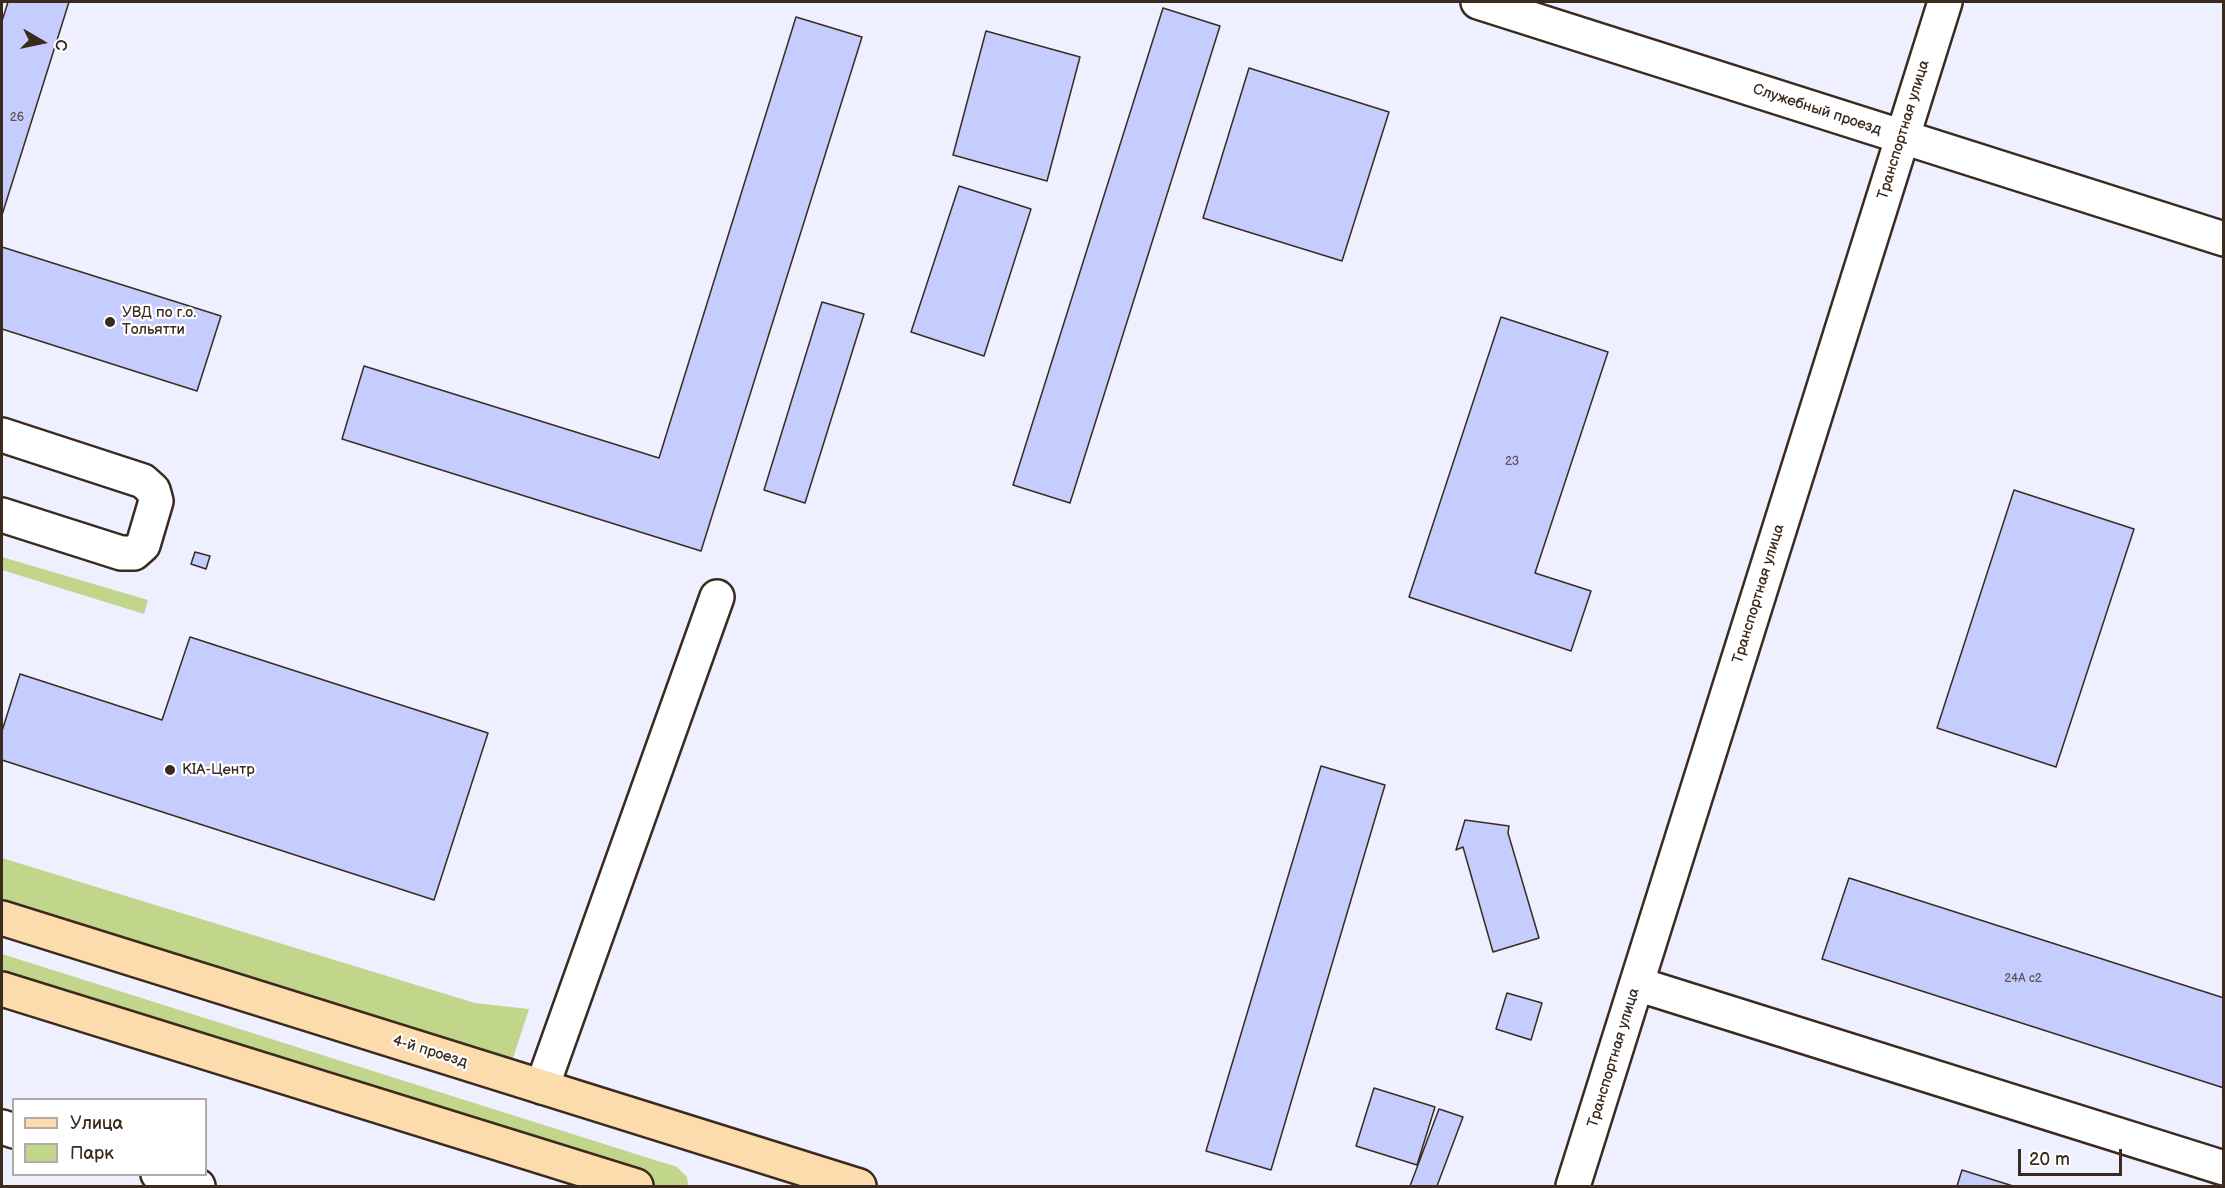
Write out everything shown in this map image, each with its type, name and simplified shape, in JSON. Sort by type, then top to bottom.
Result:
[{"type":"main road","name":"4-й проезд","points":[[2,918],[859,1186]]},
{"type":"main road","points":[[2,989],[636,1186]]},
{"type":"street","name":"Служебный проезд","points":[[1478,2],[2223,239]]},
{"type":"street","name":"Транспортная улица","points":[[1573,1186],[1945,2]]},
{"type":"street","points":[[2,435],[143,481],[153,490],[156,501],[143,545],[134,553],[121,553],[2,515]]},
{"type":"street","points":[[542,1087],[717,597]]},
{"type":"street","points":[[1637,984],[2223,1168]]},
{"type":"street","points":[[165,1176],[198,1186]]},
{"type":"shaded area","points":[[2,2],[2223,2],[2223,1186],[2,1186]]},
{"type":"green space","points":[[2,557],[148,600],[144,614],[2,570]]},
{"type":"green space","points":[[2,858],[475,1003],[529,1009],[512,1061],[2,913]]},
{"type":"green space","points":[[2,954],[677,1167],[687,1177],[688,1184],[686,1186],[656,1186],[2,980]]},
{"type":"building","points":[[8,2],[69,2],[2,215],[2,21]]},
{"type":"building","points":[[1163,8],[1220,26],[1070,503],[1013,485]]},
{"type":"building","points":[[796,17],[862,37],[701,551],[342,439],[364,366],[659,458]]},
{"type":"building","points":[[986,31],[1080,57],[1047,181],[953,155]]},
{"type":"building","points":[[1249,68],[1389,112],[1342,261],[1203,218]]},
{"type":"building","points":[[959,186],[1031,209],[984,356],[911,332]]},
{"type":"building","name":"УВД по г.о. Тольятти","points":[[2,247],[221,316],[197,391],[2,329]]},
{"type":"building","points":[[822,302],[864,314],[805,503],[764,490]]},
{"type":"building","points":[[1501,317],[1608,352],[1535,573],[1591,591],[1571,651],[1409,597]]},
{"type":"building","points":[[2014,490],[2134,529],[2056,767],[1937,728]]},
{"type":"building","points":[[195,552],[210,556],[206,569],[191,564]]},
{"type":"building","points":[[190,637],[488,733],[434,900],[2,760],[2,731],[20,674],[162,720]]},
{"type":"building","points":[[1321,766],[1385,785],[1271,1170],[1206,1151]]},
{"type":"building","points":[[1465,820],[1509,826],[1508,833],[1539,938],[1493,952],[1463,847],[1456,850]]},
{"type":"building","points":[[1849,878],[2224,998],[2224,1088],[1822,959]]},
{"type":"building","points":[[1507,993],[1542,1003],[1531,1040],[1496,1029]]},
{"type":"building","points":[[1374,1088],[1435,1107],[1417,1165],[1356,1146]]},
{"type":"building","points":[[1439,1109],[1463,1117],[1437,1186],[1410,1186]]},
{"type":"building","points":[[1962,1170],[2013,1186],[1957,1186]]},
{"type":"place","name":"УВД по г.о. Тольятти","points":[[110,322]]},
{"type":"place","name":"KIA-Центр","points":[[170,770]]}]
